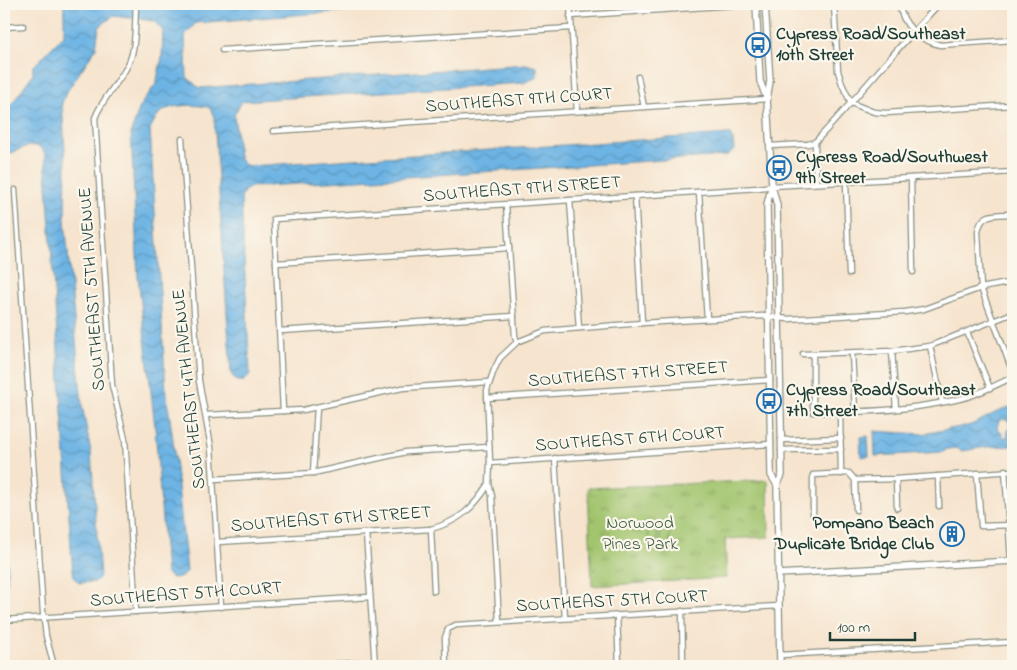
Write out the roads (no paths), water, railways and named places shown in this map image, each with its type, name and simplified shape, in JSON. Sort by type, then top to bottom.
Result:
[{"type":"street","name":"SOUTHEAST 5TH AVENUE","points":[[136,4],[132,55],[124,71],[99,106],[95,118],[112,385],[125,439],[136,612]]},
{"type":"street","points":[[570,4],[577,111]]},
{"type":"street","points":[[570,16],[750,4]]},
{"type":"street","points":[[756,4],[760,81],[767,99]]},
{"type":"street","points":[[765,4],[770,81],[767,99],[772,186],[777,205],[782,475],[777,485]]},
{"type":"street","points":[[834,4],[838,71],[851,104],[874,112],[886,113],[1013,105]]},
{"type":"street","points":[[898,4],[906,24],[912,32],[929,42],[940,44],[1013,40]]},
{"type":"street","points":[[770,146],[815,142],[939,4]]},
{"type":"street","points":[[4,27],[23,26]]},
{"type":"street","points":[[222,50],[571,28]]},
{"type":"street","points":[[638,77],[644,107]]},
{"type":"street","name":"SOUTHEAST 9TH COURT","points":[[273,131],[767,99]]},
{"type":"street","name":"SOUTHEAST 4TH AVENUE","points":[[182,139],[199,373],[207,416],[214,479],[221,606]]},
{"type":"street","points":[[815,142],[816,183]]},
{"type":"street","name":"SOUTHEAST 9TH STREET","points":[[276,263],[274,219],[816,183],[1013,172]]},
{"type":"street","points":[[911,178],[913,272]]},
{"type":"street","points":[[846,182],[849,274]]},
{"type":"street","points":[[772,186],[768,205],[771,444],[772,475],[777,485],[780,666]]},
{"type":"street","points":[[15,190],[44,618],[48,646],[54,666]]},
{"type":"street","points":[[699,192],[707,319]]},
{"type":"street","points":[[635,196],[642,323]]},
{"type":"street","points":[[570,200],[579,328]]},
{"type":"street","points":[[506,205],[515,336],[517,342]]},
{"type":"street","points":[[1013,214],[988,216],[982,219],[978,232],[981,288],[1013,373]]},
{"type":"street","points":[[283,411],[276,263],[509,248]]},
{"type":"street","points":[[499,622],[492,496],[489,484],[490,447],[487,398],[489,382],[500,358],[517,342],[545,331],[579,328],[707,319],[769,317],[788,319],[924,309],[981,288],[1013,282]]},
{"type":"street","points":[[803,354],[892,351],[930,346],[1013,313]]},
{"type":"street","points":[[280,331],[514,316]]},
{"type":"street","points":[[967,332],[990,388]]},
{"type":"street","points":[[930,346],[942,402]]},
{"type":"street","points":[[892,351],[896,409]]},
{"type":"street","points":[[852,353],[855,411]]},
{"type":"street","points":[[813,354],[813,412],[922,407],[968,396],[1013,377]]},
{"type":"street","name":"SOUTHEAST 7TH STREET","points":[[487,398],[770,380]]},
{"type":"street","points":[[207,416],[317,407],[402,388],[489,382]]},
{"type":"street","points":[[313,473],[317,407]]},
{"type":"street","points":[[840,412],[842,474]]},
{"type":"street","points":[[781,440],[841,438]]},
{"type":"street","name":"SOUTHEAST 6TH COURT","points":[[490,463],[771,444]]},
{"type":"street","points":[[214,479],[313,473],[406,452],[490,447]]},
{"type":"street","points":[[781,450],[841,449]]},
{"type":"street","points":[[555,458],[565,618]]},
{"type":"street","points":[[778,574],[1012,561],[1011,525],[1005,470]]},
{"type":"street","points":[[855,480],[896,479],[1013,470]]},
{"type":"street","points":[[813,514],[813,475],[849,473],[855,480],[856,510]]},
{"type":"street","points":[[977,473],[981,526],[1011,525]]},
{"type":"street","points":[[938,476],[939,506]]},
{"type":"street","points":[[896,479],[897,508]]},
{"type":"street","name":"SOUTHEAST 6TH STREET","points":[[218,542],[431,529],[459,518],[478,501],[489,484]]},
{"type":"street","points":[[431,529],[434,591]]},
{"type":"street","points":[[302,666],[374,664],[366,533]]},
{"type":"street","name":"SOUTHEAST 5TH COURT","points":[[4,620],[370,597]]},
{"type":"street","name":"SOUTHEAST 5TH COURT","points":[[446,666],[445,638],[448,629],[456,625],[779,606]]},
{"type":"street","points":[[682,611],[683,666]]},
{"type":"street","points":[[617,615],[619,666]]},
{"type":"street","points":[[780,655],[1013,642]]},
{"type":"water","points":[[64,4],[434,4],[196,23],[185,35],[187,77],[199,88],[526,64],[537,67],[537,77],[524,83],[242,101],[234,115],[239,157],[244,164],[249,166],[729,134],[733,140],[734,150],[726,156],[251,187],[244,191],[241,198],[250,374],[244,381],[237,381],[231,374],[214,117],[210,108],[199,106],[171,107],[161,112],[150,129],[166,392],[187,571],[182,577],[172,578],[166,573],[155,427],[138,277],[131,132],[141,104],[156,84],[162,57],[163,31],[154,21],[113,16],[99,27],[96,48],[62,102],[66,165],[65,220],[82,405],[91,452],[100,577],[95,582],[79,583],[74,578],[72,562],[45,154],[37,146],[32,146],[4,156],[4,112],[33,74],[33,67],[64,35]]},
{"type":"water","points":[[1013,406],[1013,446],[987,447],[962,451],[956,448],[947,449],[943,452],[875,456],[874,431],[922,434],[971,425]],"holes":[[[1007,419],[1011,427],[1007,432],[1008,437],[1003,437],[997,428],[999,420]]]},
{"type":"water","points":[[868,436],[869,456],[861,457],[860,437]]},
{"type":"water","points":[[4,500],[8,571],[7,583],[4,585]]},
{"type":"place","name":"Cypress Road/Southeast 10th Street","points":[[758,45]]},
{"type":"place","name":"Cypress Road/Southwest 9th Street","points":[[779,168]]},
{"type":"place","name":"Cypress Road/Southeast 7th Street","points":[[769,401]]},
{"type":"place","name":"Pompano Beach Duplicate Bridge Club","points":[[952,534]]},
{"type":"park label","name":"Norwood Pines Park","points":[[640,534]]}]
